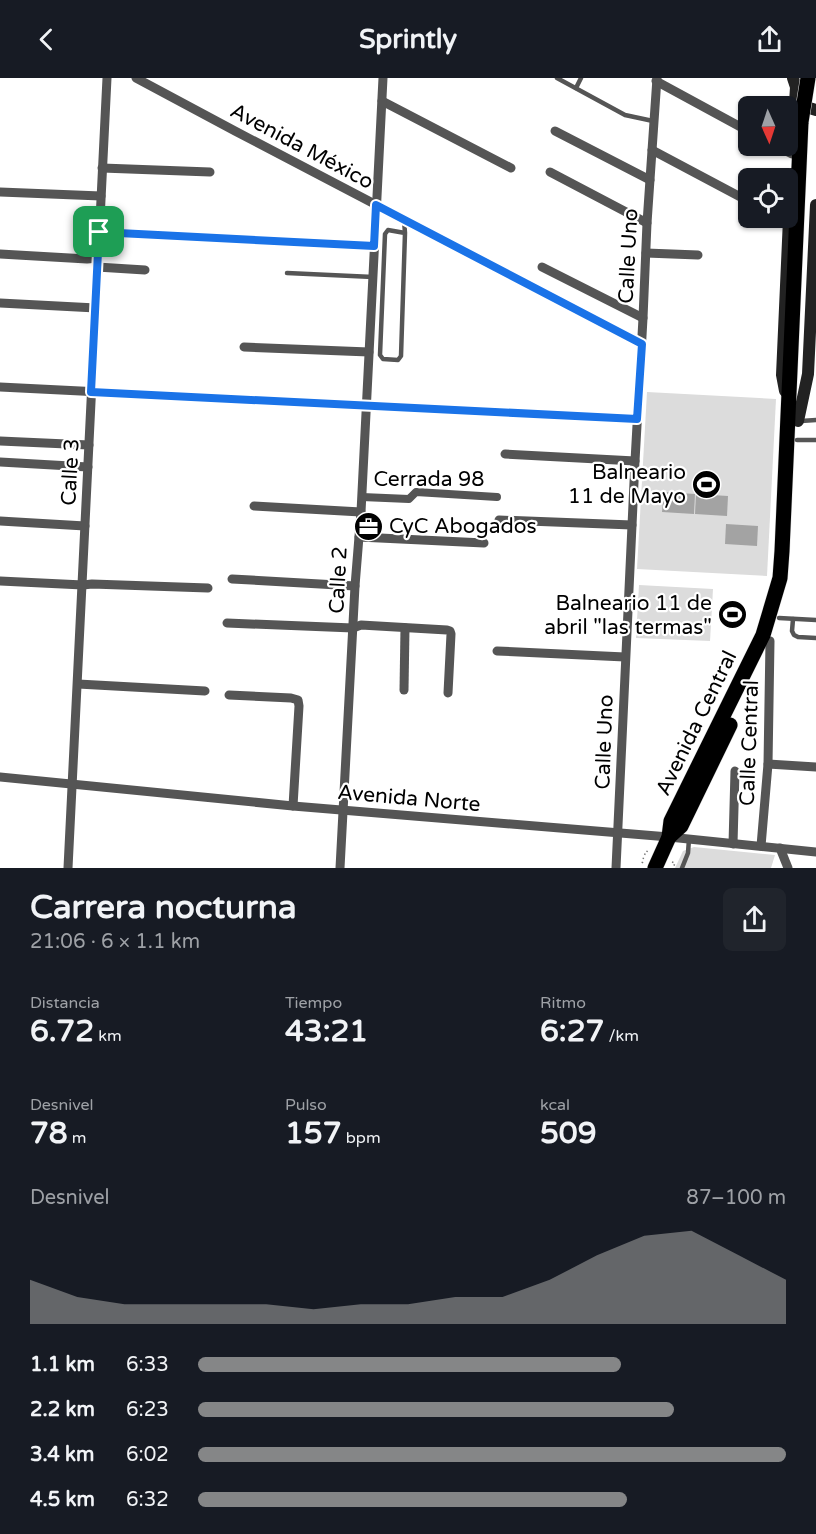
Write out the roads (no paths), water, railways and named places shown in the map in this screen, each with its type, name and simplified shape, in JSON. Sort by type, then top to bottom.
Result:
[{"type":"main road","name":"Avenida Central","points":[[793,78],[802,122]]},
{"type":"main road","points":[[802,78],[816,86]]},
{"type":"main road","name":"Avenida Central","points":[[669,837],[671,821],[763,635],[780,578],[793,418],[802,122],[808,78]]},
{"type":"main road","name":"Avenida Central","points":[[798,135],[816,94]]},
{"type":"main road","points":[[802,122],[799,110],[810,107],[816,110]]},
{"type":"main road","name":"Avenida Central","points":[[793,418],[813,353],[816,204]]},
{"type":"main road","name":"Avenida Central","points":[[648,865],[669,837],[681,826],[770,641],[786,618],[792,551],[797,440],[782,375],[784,228]]},
{"type":"street","name":"Calle 3","points":[[68,868],[107,78]]},
{"type":"street","name":"Avenida México","points":[[136,78],[642,344]]},
{"type":"street","name":"Calle 2","points":[[340,868],[362,497],[383,78]]},
{"type":"street","points":[[656,80],[738,125]]},
{"type":"street","name":"Calle Uno","points":[[616,868],[656,80]]},
{"type":"street","points":[[382,101],[511,168]]},
{"type":"street","points":[[555,130],[650,180]]},
{"type":"street","points":[[652,150],[738,196]]},
{"type":"street","points":[[102,168],[210,172]]},
{"type":"street","points":[[550,172],[647,223]]},
{"type":"street","points":[[0,192],[101,196]]},
{"type":"street","points":[[99,232],[374,246]]},
{"type":"street","points":[[646,253],[698,255]]},
{"type":"street","points":[[0,254],[87,259],[98,263],[145,270]]},
{"type":"street","points":[[542,267],[643,318]]},
{"type":"street","points":[[0,303],[96,308]]},
{"type":"street","points":[[244,347],[369,352]]},
{"type":"street","points":[[0,387],[637,419]]},
{"type":"street","points":[[0,441],[89,445]]},
{"type":"street","points":[[505,454],[635,461]]},
{"type":"street","points":[[0,462],[88,467]]},
{"type":"street","name":"Cerrada 98","points":[[362,497],[409,499],[416,492],[497,497]]},
{"type":"street","points":[[254,506],[361,512]]},
{"type":"street","points":[[499,520],[632,525]]},
{"type":"street","points":[[0,521],[85,526]]},
{"type":"street","points":[[359,537],[484,543]]},
{"type":"street","points":[[232,579],[356,586]]},
{"type":"street","points":[[0,581],[207,588]]},
{"type":"street","points":[[227,623],[353,628],[361,625],[450,631],[448,693]]},
{"type":"street","points":[[404,690],[405,628]]},
{"type":"street","name":"Calle Central","points":[[761,846],[768,764],[770,641]]},
{"type":"street","points":[[497,651],[625,657]]},
{"type":"street","points":[[78,684],[205,692]]},
{"type":"street","points":[[229,695],[298,700],[293,806]]},
{"type":"street","points":[[768,764],[816,767]]},
{"type":"street","points":[[733,844],[735,771]]},
{"type":"street","name":"Avenida Norte","points":[[0,777],[293,806],[669,837],[816,852]]},
{"type":"street","points":[[780,848],[788,868]]},
{"type":"lane","points":[[557,78],[625,115],[653,121]]},
{"type":"lane","points":[[576,88],[580,78]]},
{"type":"lane","points":[[404,219],[405,233],[400,358],[396,361],[383,359],[381,355],[385,234],[388,230],[405,233]]},
{"type":"lane","points":[[287,273],[373,277]]},
{"type":"lane","points":[[370,340],[381,340]]},
{"type":"lane","points":[[793,418],[816,420]]},
{"type":"lane","points":[[797,440],[816,440]]},
{"type":"lane","points":[[816,620],[786,618],[794,635],[816,638]]},
{"type":"lane","points":[[682,868],[688,853],[689,839]]},
{"type":"place","name":"Balneario 11 de Mayo","points":[[707,484]]},
{"type":"place","name":"CyC Abogados","points":[[368,526]]},
{"type":"place","name":"Balneario 11 de abril \"las termas\"","points":[[733,615]]}]
